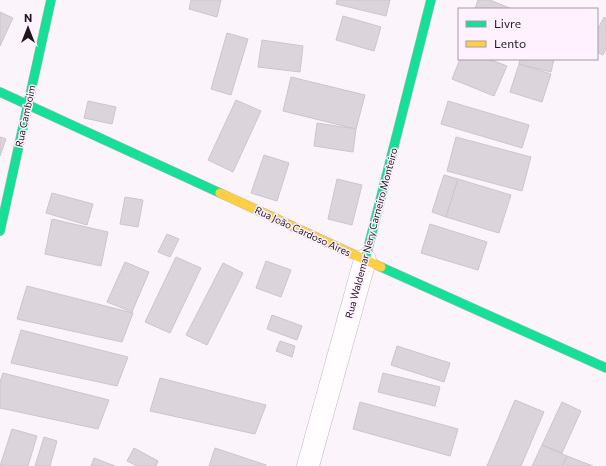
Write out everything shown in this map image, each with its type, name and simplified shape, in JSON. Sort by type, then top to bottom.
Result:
[{"type":"street","name":"Rua Camboim","points":[[0,231],[51,0]]},
{"type":"street","name":"Rua Waldemar Nery Carneiro Monteiro","points":[[308,466],[365,260],[431,0]]},
{"type":"street","name":"Rua João Cardoso Aires","points":[[0,92],[365,260],[606,368]]},
{"type":"building","points":[[191,0],[221,0],[217,17],[189,9]]},
{"type":"building","points":[[337,0],[390,0],[386,16],[336,4]]},
{"type":"building","points":[[478,0],[490,0],[510,8],[475,8]]},
{"type":"building","points":[[0,12],[13,18],[0,46]]},
{"type":"building","points":[[343,16],[381,27],[374,51],[336,40]]},
{"type":"building","points":[[604,17],[606,19],[606,49],[603,55],[598,52],[598,29]]},
{"type":"building","points":[[227,33],[248,39],[231,95],[211,89]]},
{"type":"building","points":[[262,40],[303,46],[300,72],[258,67]]},
{"type":"building","points":[[460,60],[492,60],[507,66],[494,96],[452,79]]},
{"type":"building","points":[[520,60],[554,60],[551,72],[519,64]]},
{"type":"building","points":[[519,64],[551,74],[542,102],[510,92]]},
{"type":"building","points":[[291,77],[365,95],[356,129],[283,111]]},
{"type":"building","points":[[236,100],[261,111],[233,172],[208,160]]},
{"type":"building","points":[[88,101],[116,107],[112,124],[84,118]]},
{"type":"building","points":[[448,101],[529,125],[522,148],[441,124]]},
{"type":"building","points":[[317,123],[356,129],[353,152],[314,146]]},
{"type":"building","points":[[0,137],[6,139],[0,156]]},
{"type":"building","points":[[456,137],[531,157],[522,191],[447,171]]},
{"type":"building","points":[[264,155],[289,163],[277,201],[251,193]]},
{"type":"building","points":[[444,175],[458,179],[446,217],[432,212]]},
{"type":"building","points":[[337,179],[362,185],[352,225],[328,219]]},
{"type":"building","points":[[458,179],[511,195],[499,233],[446,217]]},
{"type":"building","points":[[52,193],[93,204],[87,225],[46,213]]},
{"type":"building","points":[[125,197],[143,200],[138,227],[120,224]]},
{"type":"building","points":[[52,219],[108,232],[101,266],[45,254]]},
{"type":"building","points":[[430,224],[487,242],[478,270],[421,253]]},
{"type":"building","points":[[167,234],[179,239],[170,257],[158,252]]},
{"type":"building","points":[[176,257],[201,268],[170,333],[145,322]]},
{"type":"building","points":[[266,261],[291,270],[281,297],[256,288]]},
{"type":"building","points":[[125,262],[149,272],[132,312],[107,302]]},
{"type":"building","points":[[223,263],[243,273],[207,345],[186,335]]},
{"type":"building","points":[[27,286],[133,313],[122,342],[17,319]]},
{"type":"building","points":[[272,315],[302,326],[297,340],[267,329]]},
{"type":"building","points":[[21,330],[128,357],[117,386],[11,363]]},
{"type":"building","points":[[280,341],[295,346],[292,357],[276,351]]},
{"type":"building","points":[[397,346],[450,363],[444,382],[391,365]]},
{"type":"building","points":[[3,373],[109,400],[98,429],[0,408],[0,382]]},
{"type":"building","points":[[383,373],[440,387],[435,406],[378,392]]},
{"type":"building","points":[[160,378],[266,405],[255,434],[150,411]]},
{"type":"building","points":[[515,400],[544,412],[521,466],[487,466]]},
{"type":"building","points":[[360,402],[458,429],[450,456],[353,429]]},
{"type":"building","points":[[562,402],[581,411],[562,453],[542,445]]},
{"type":"building","points":[[12,429],[37,436],[28,466],[0,466]]},
{"type":"building","points":[[44,437],[57,441],[50,466],[35,466]]},
{"type":"building","points":[[542,445],[567,456],[562,466],[532,466]]},
{"type":"building","points":[[134,448],[158,461],[156,466],[137,466],[127,461]]},
{"type":"building","points":[[215,448],[266,465],[266,466],[209,466]]},
{"type":"building","points":[[567,456],[593,466],[563,466]]},
{"type":"building","points":[[94,458],[115,466],[91,466]]},
{"type":"traffic: fast","points":[[0,231],[51,0]]},
{"type":"traffic: fast","points":[[365,260],[431,0]]},
{"type":"traffic: fast","points":[[0,92],[220,193]]},
{"type":"traffic: fast","points":[[381,267],[606,368]]},
{"type":"traffic: slow","points":[[220,193],[381,267]]}]
